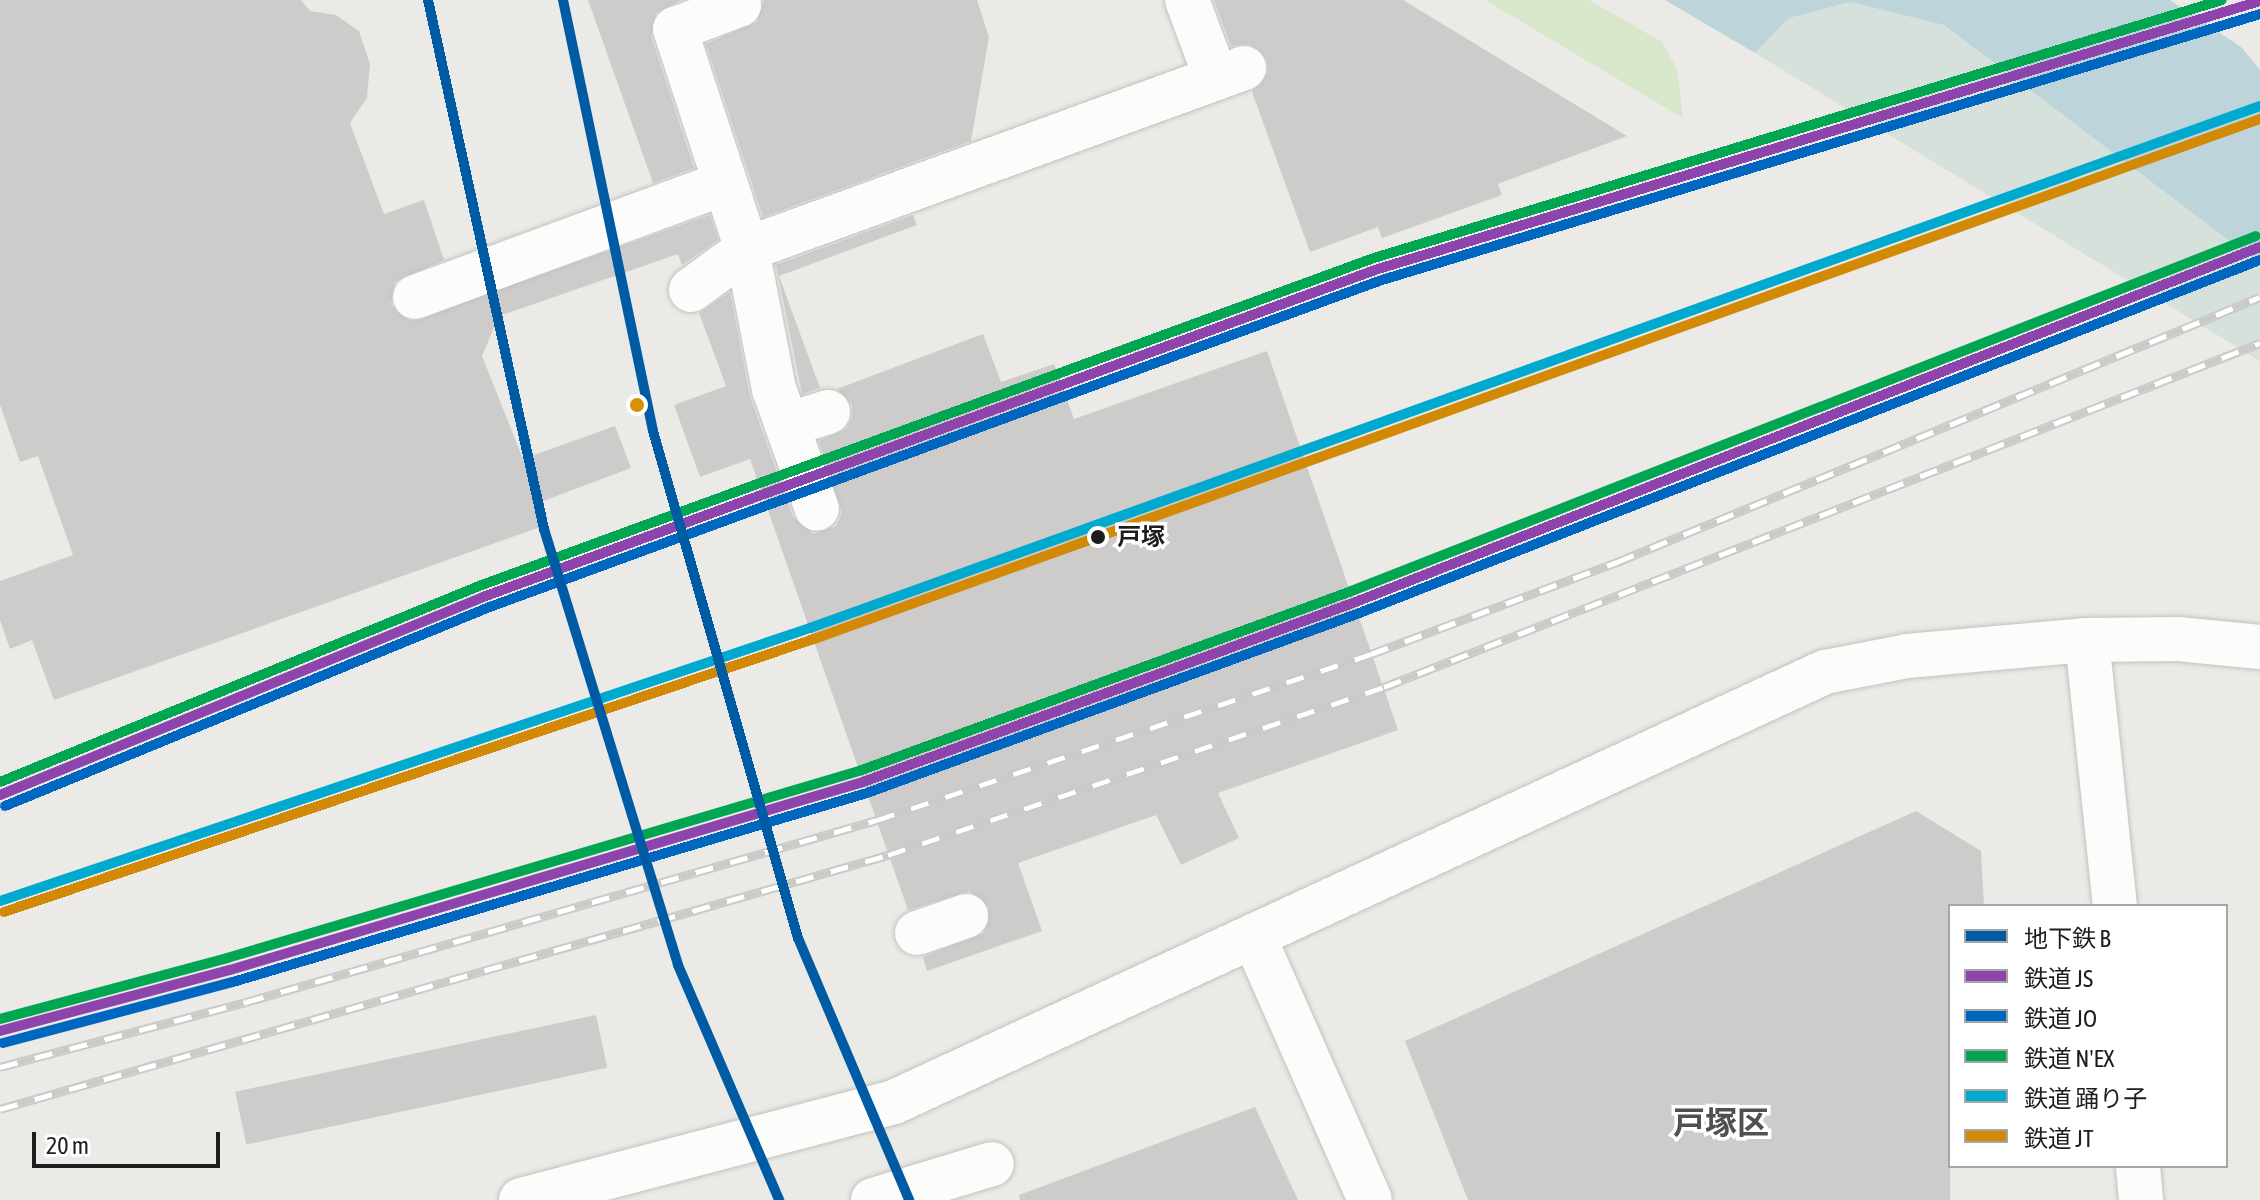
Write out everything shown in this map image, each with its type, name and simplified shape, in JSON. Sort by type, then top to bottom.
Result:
[{"type":"street","points":[[738,0],[739,5],[675,29],[747,249],[774,389],[817,509]]},
{"type":"street","points":[[691,290],[747,249],[1230,73],[1187,0]]},
{"type":"street","points":[[415,297],[725,183]]},
{"type":"street","points":[[787,425],[828,412]]},
{"type":"street","points":[[521,1200],[894,1102],[1825,672],[1907,656],[2087,640],[2178,639],[2260,647]]},
{"type":"street","points":[[2087,640],[2115,904]]},
{"type":"street","points":[[917,933],[966,916]]},
{"type":"street","points":[[1254,937],[1370,1200]]},
{"type":"street","points":[[873,1200],[992,1164]]},
{"type":"street","points":[[2138,1168],[2141,1200]]},
{"type":"green space","points":[[1485,0],[1589,0],[1662,42],[1677,69],[1683,118]]},
{"type":"shaded area","points":[[1850,2],[1944,25],[2260,264],[2260,361],[1755,53],[1789,18]]},
{"type":"water","points":[[1665,0],[2170,0],[2241,47],[2260,70],[2260,264],[1944,25],[1850,2],[1789,18],[1755,53]]},
{"type":"building","points":[[0,0],[301,0],[310,11],[336,15],[359,31],[370,64],[367,98],[350,123],[384,214],[424,200],[444,260],[395,282],[391,305],[410,321],[710,215],[718,240],[682,265],[678,254],[499,316],[482,356],[523,459],[615,426],[631,468],[538,503],[546,525],[54,700],[32,640],[10,649],[0,620],[0,581],[73,555],[38,456],[20,462],[0,405]]},
{"type":"building","points":[[588,0],[681,0],[656,13],[651,36],[694,168],[653,183]]},
{"type":"building","points":[[764,0],[977,0],[989,37],[971,141],[763,217],[706,44],[757,22]]},
{"type":"building","points":[[1214,0],[1403,0],[1627,136],[1498,184],[1502,195],[1382,238],[1378,227],[1310,252],[1252,92],[1268,73],[1267,59],[1249,44],[1231,46]]},
{"type":"building","points":[[913,215],[917,225],[779,276],[820,388],[802,394],[776,265]]},
{"type":"building","points":[[730,292],[750,397],[793,517],[813,534],[836,526],[842,513],[819,441],[846,429],[852,418],[852,404],[837,389],[983,334],[1001,382],[1054,364],[1074,419],[1267,351],[1398,730],[1218,793],[1239,838],[1181,865],[1156,815],[1018,863],[1042,931],[927,971],[923,957],[984,933],[989,907],[970,891],[908,910],[750,459],[700,477],[674,405],[726,386],[699,313]]},
{"type":"building","points":[[1916,811],[1981,851],[1984,904],[1948,904],[1950,1200],[1468,1200],[1405,1041]]},
{"type":"building","points":[[596,1015],[607,1068],[246,1145],[235,1092]]},
{"type":"building","points":[[1255,1107],[1298,1200],[1020,1200],[1019,1195]]},
{"type":"railway","points":[[0,1067],[246,1002],[877,820],[1371,654],[1617,562],[2260,297]]},
{"type":"railway","points":[[0,1109],[888,855],[1384,687],[2260,343]]},
{"type":"metro line","name":"B","points":[[428,0],[544,529],[678,965],[779,1200]]},
{"type":"metro line","name":"B","points":[[563,0],[653,431],[798,938],[909,1200]]},
{"type":"rail line","name":"N'EX","points":[[0,782],[479,586],[1374,258],[2222,0]]},
{"type":"rail line","name":"JS","points":[[0,795],[483,597],[1378,269],[2260,1]]},
{"type":"rail line","name":"JO","points":[[5,806],[487,608],[1382,280],[2260,14]]},
{"type":"rail line","name":"踊り子","points":[[0,901],[810,628],[2260,106]]},
{"type":"rail line","name":"JT","points":[[4,912],[814,639],[2260,119]]},
{"type":"rail line","name":"N'EX","points":[[0,1019],[227,958],[859,771],[1349,592],[2256,236]]},
{"type":"rail line","name":"JS","points":[[0,1031],[230,970],[863,782],[1353,603],[2260,247]]},
{"type":"rail line","name":"JO","points":[[3,1043],[233,982],[867,793],[1357,614],[2260,260]]},
{"type":"place","name":"戸塚","points":[[1098,537]]},
{"type":"district","name":"戸塚区","points":[[1721,1123]]}]
